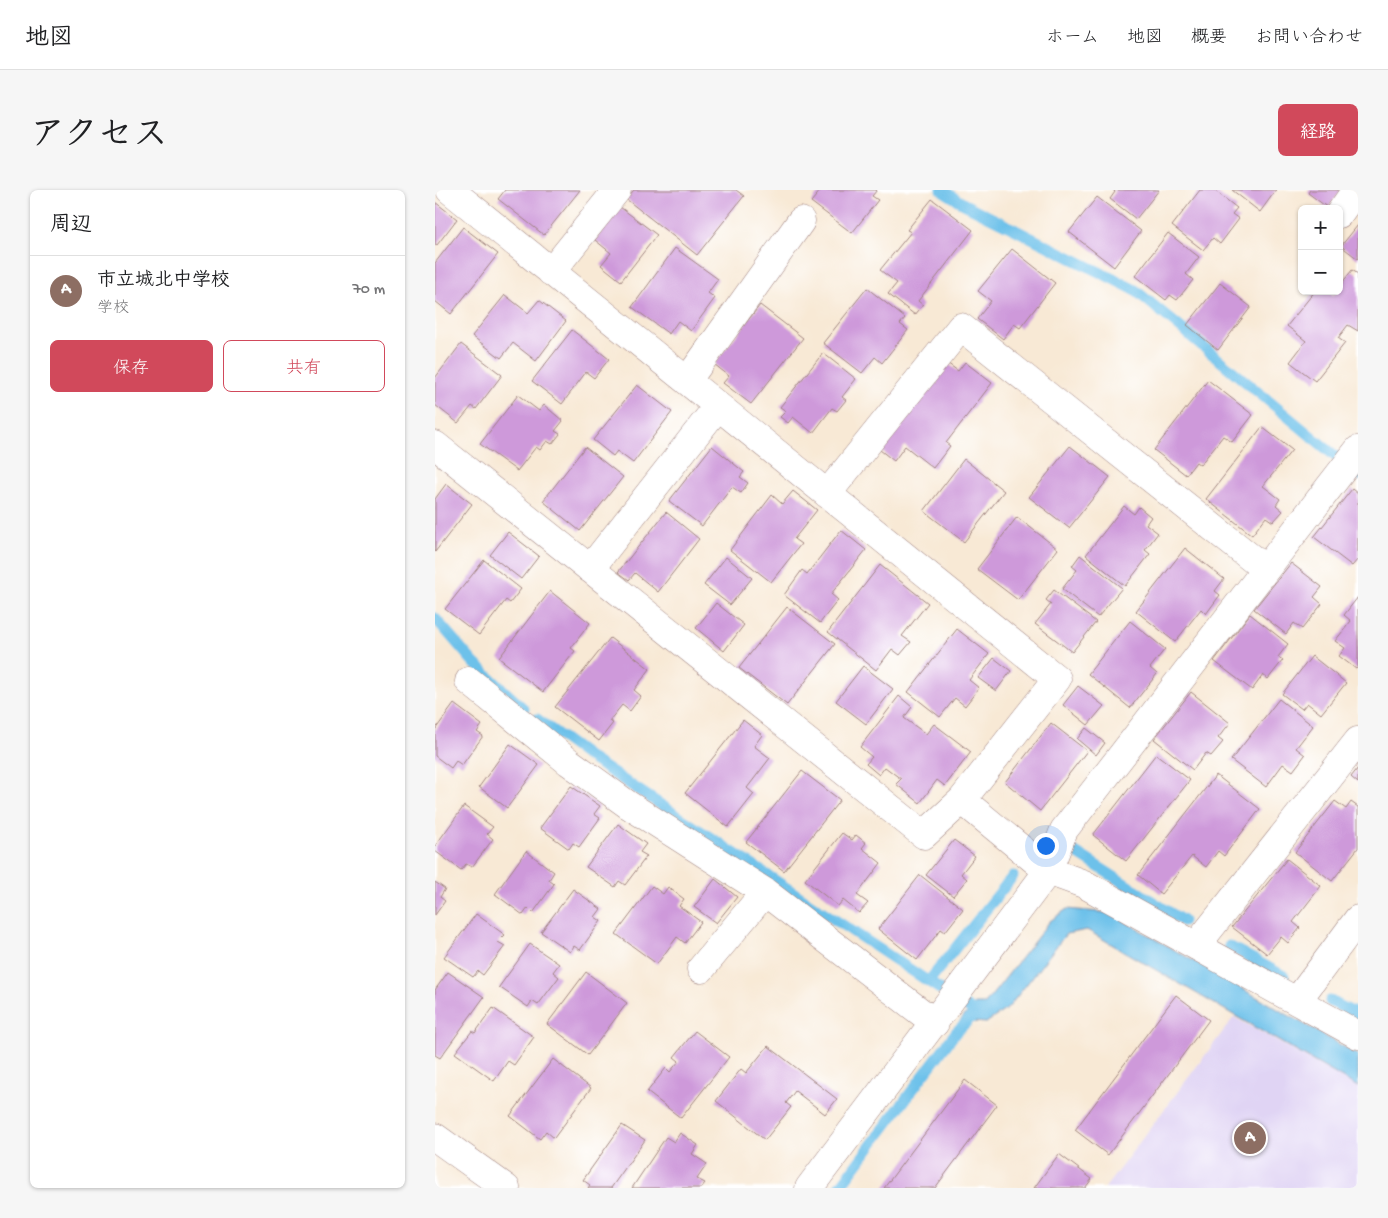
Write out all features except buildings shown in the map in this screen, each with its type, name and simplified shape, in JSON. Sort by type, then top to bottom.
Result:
[{"type":"street","points":[[435,445],[924,835],[962,800],[1057,679],[450,190]]},
{"type":"street","points":[[551,272],[617,190]]},
{"type":"street","points":[[1343,208],[1356,190]]},
{"type":"street","points":[[687,381],[801,221]]},
{"type":"street","points":[[827,494],[961,326],[1265,569]]},
{"type":"street","points":[[590,569],[718,406]]},
{"type":"street","points":[[809,1188],[1048,871],[1064,830],[1350,460]]},
{"type":"street","points":[[469,681],[569,762],[627,804],[765,892],[939,1018]]},
{"type":"street","points":[[1196,946],[1358,741]]},
{"type":"street","points":[[962,800],[1048,871],[1084,884],[1358,1035]]},
{"type":"street","points":[[701,969],[765,892]]},
{"type":"street","points":[[1297,1001],[1358,919]]},
{"type":"street","points":[[435,1137],[506,1188]]},
{"type":"shaded area","points":[[1234,1017],[1358,1087],[1358,1188],[1105,1188]]},
{"type":"water","points":[[1067,909],[1110,913],[1358,1055],[1358,1087],[1087,930],[1066,934],[1008,1008],[986,1023],[960,1021],[975,1004],[985,1004],[1050,921]]},
{"type":"waterway","points":[[942,190],[964,204],[1135,290],[1358,475]]},
{"type":"waterway","points":[[435,618],[474,663],[524,709]]},
{"type":"waterway","points":[[537,719],[587,756],[976,1013],[984,1010]]},
{"type":"waterway","points":[[1069,848],[1183,921]]},
{"type":"waterway","points":[[929,981],[1013,876]]},
{"type":"waterway","points":[[1229,946],[1284,976]]},
{"type":"waterway","points":[[1330,1001],[1358,1015]]},
{"type":"waterway","points":[[839,1188],[956,1032],[976,1013]]},
{"type":"place","name":"市立城北中学校","points":[[1250,1138]]}]
